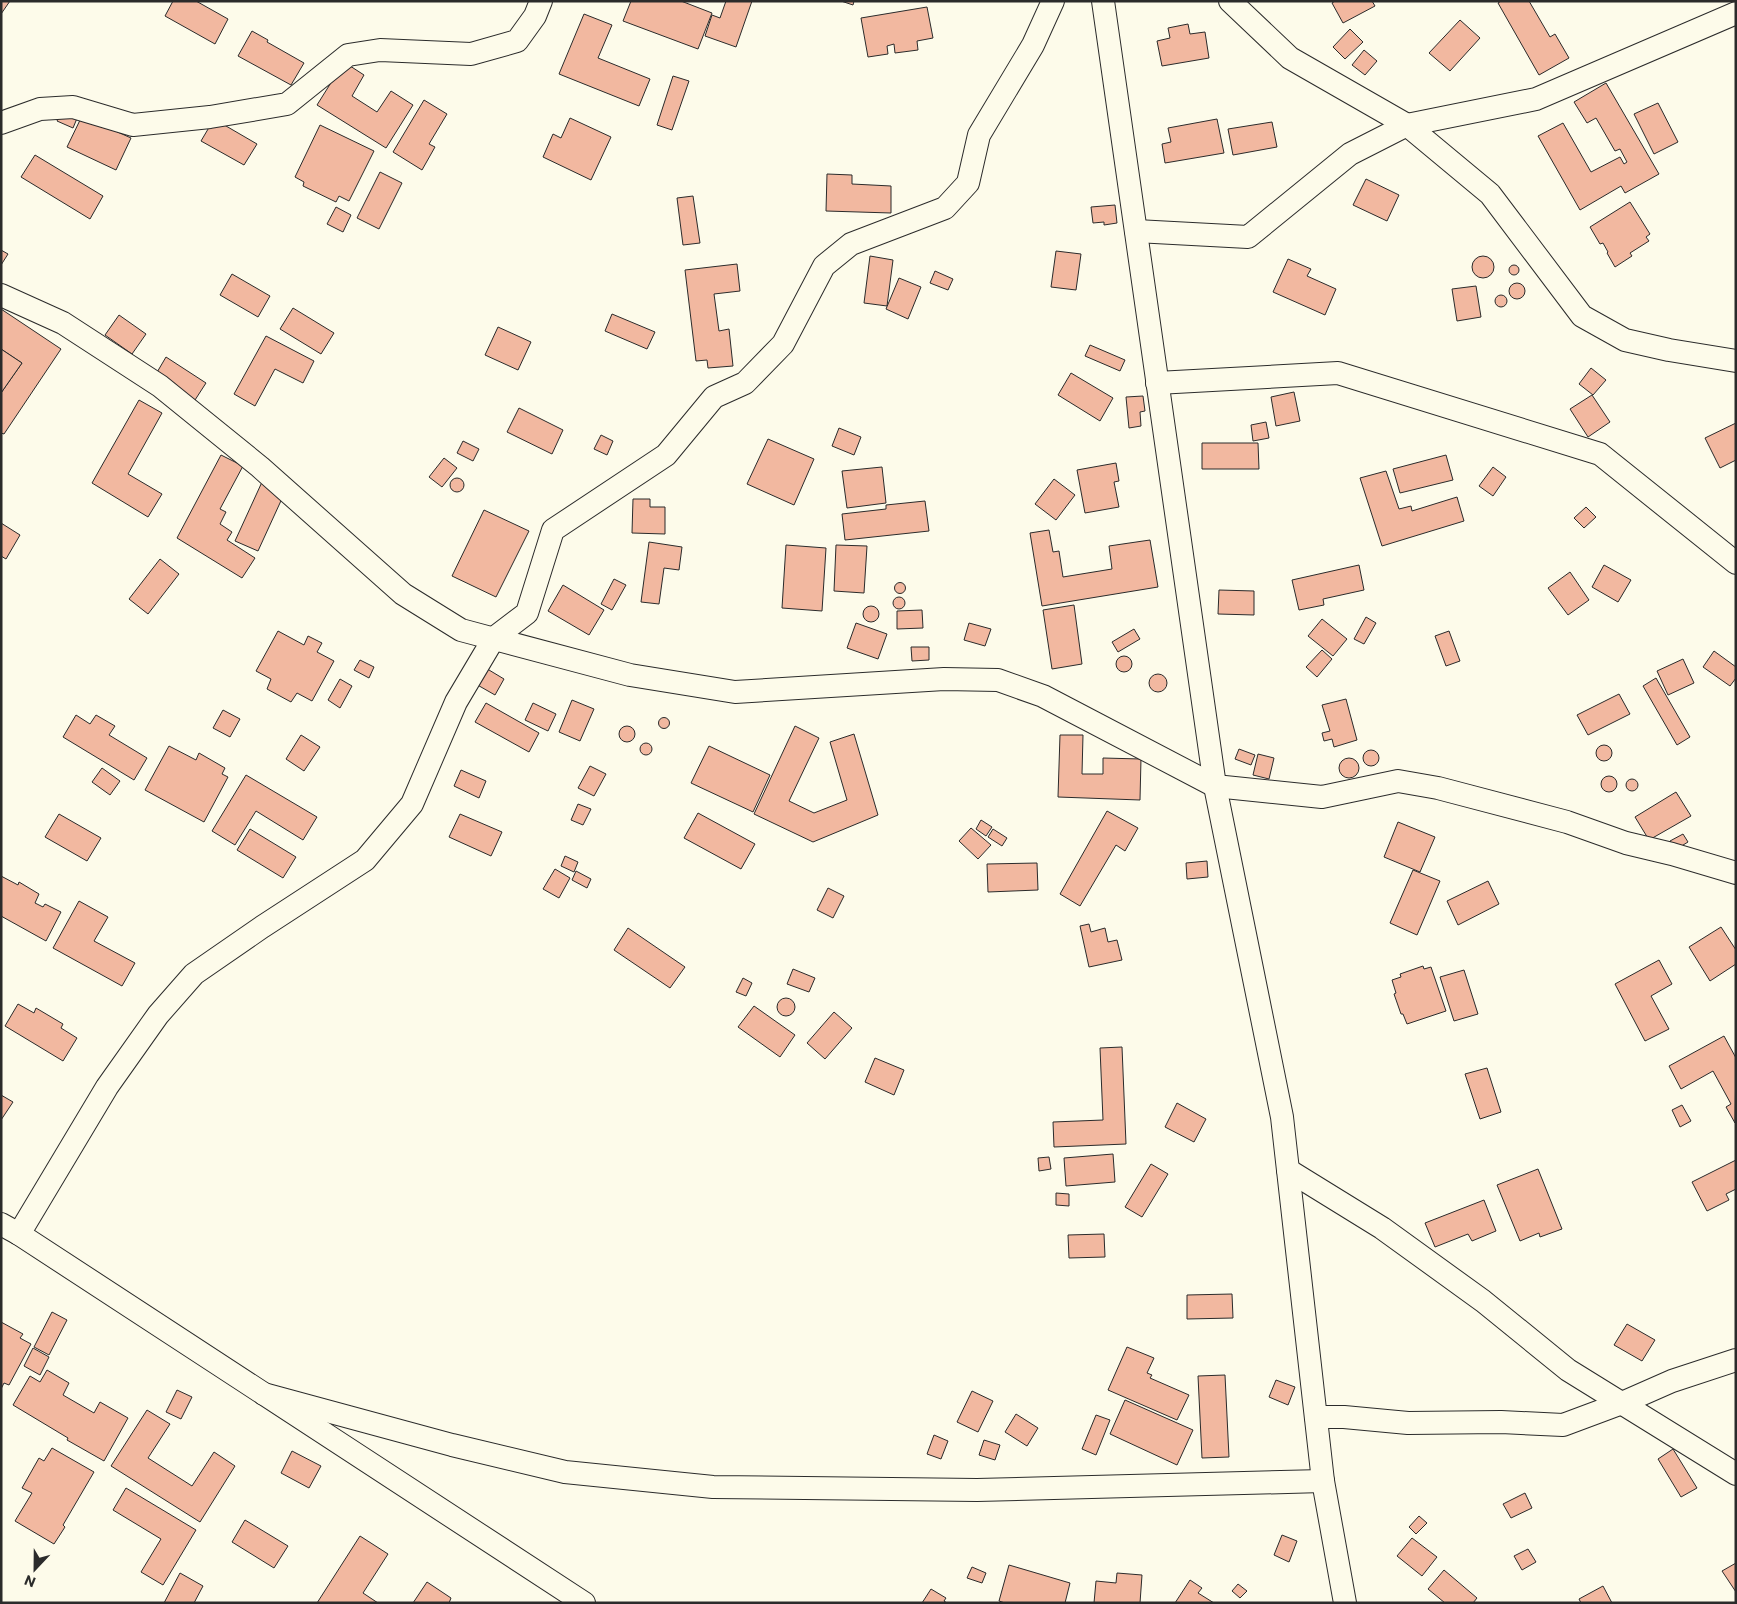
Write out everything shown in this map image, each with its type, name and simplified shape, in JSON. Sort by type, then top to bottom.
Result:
[{"type":"street","points":[[1,123],[40,109],[73,107],[133,125],[210,117],[288,104],[348,55],[380,50],[471,54],[517,41],[535,16],[541,1]]},
{"type":"street","points":[[584,1603],[10,1229],[158,1015],[194,974],[365,860],[412,804],[456,702],[494,638],[528,613],[553,530],[666,456],[714,397],[745,383],[783,344],[824,266],[851,244],[945,208],[968,183],[979,135],[1033,45],[1052,1]]},
{"type":"street","points":[[1103,1],[1216,786],[1282,1117],[1323,1481],[1344,1603]]},
{"type":"street","points":[[1230,1],[1290,58],[1407,125],[1490,194],[1582,316],[1625,340],[1669,350],[1736,361]]},
{"type":"street","points":[[1136,231],[1248,237],[1350,154],[1407,125],[1536,99],[1736,14]]},
{"type":"street","points":[[1,295],[63,323],[160,386],[260,467],[403,594],[461,630],[630,675],[735,692],[944,680],[998,680],[1043,696],[1216,786],[1322,797],[1398,780],[1438,788],[1567,822],[1626,843],[1736,873]]},
{"type":"street","points":[[1157,383],[1338,373],[1591,451],[1600,454],[1736,563]]},
{"type":"street","points":[[1288,1170],[1382,1228],[1483,1302],[1568,1370],[1736,1474]]},
{"type":"street","points":[[1316,1417],[1344,1416],[1408,1423],[1501,1422],[1564,1425],[1622,1404],[1672,1381],[1736,1360]]},
{"type":"street","points":[[264,1394],[452,1445],[565,1472],[713,1487],[977,1490],[1323,1481]]},
{"type":"building","points":[[1,1],[10,1],[1,14]]},
{"type":"building","points":[[173,1],[196,1],[228,19],[215,44],[165,16]]},
{"type":"building","points":[[631,1],[681,1],[712,13],[698,49],[623,21]]},
{"type":"building","points":[[726,1],[752,1],[736,47],[705,36],[712,15],[720,18]]},
{"type":"building","points":[[841,1],[854,1],[853,5]]},
{"type":"building","points":[[1335,1],[1372,1],[1375,6],[1343,23],[1332,3]]},
{"type":"building","points":[[1501,1],[1529,1],[1550,37],[1555,34],[1569,58],[1539,75],[1498,3]]},
{"type":"building","points":[[927,7],[933,38],[917,41],[918,50],[895,53],[894,44],[887,46],[888,54],[868,57],[861,18]]},
{"type":"building","points":[[584,14],[612,25],[598,58],[650,79],[639,106],[559,74]]},
{"type":"building","points":[[1460,20],[1480,38],[1450,71],[1429,53]]},
{"type":"building","points":[[1188,24],[1190,34],[1205,32],[1209,58],[1162,66],[1157,41],[1170,38],[1168,28]]},
{"type":"building","points":[[1350,29],[1363,42],[1345,59],[1333,47]]},
{"type":"building","points":[[252,31],[268,40],[267,42],[304,63],[291,85],[238,56]]},
{"type":"building","points":[[1364,50],[1377,61],[1365,75],[1352,65]]},
{"type":"building","points":[[344,62],[364,75],[352,96],[377,112],[391,91],[413,105],[386,148],[317,105]]},
{"type":"building","points":[[673,76],[689,81],[672,130],[657,125]]},
{"type":"building","points":[[1606,83],[1659,174],[1625,193],[1621,186],[1580,210],[1538,136],[1563,123],[1591,172],[1620,157],[1624,164],[1627,162],[1620,149],[1615,151],[1596,118],[1587,123],[1574,102]]},
{"type":"building","points":[[424,100],[447,114],[429,144],[435,147],[422,170],[393,152]]},
{"type":"building","points":[[1658,103],[1678,142],[1654,154],[1634,114]]},
{"type":"building","points":[[63,109],[78,116],[73,128],[57,121]]},
{"type":"building","points":[[82,116],[131,138],[116,170],[67,147]]},
{"type":"building","points":[[570,118],[611,137],[591,180],[543,157],[553,134],[561,138]]},
{"type":"building","points":[[214,119],[257,144],[244,165],[201,141]]},
{"type":"building","points":[[1217,119],[1224,153],[1165,163],[1162,144],[1171,142],[1168,128]]},
{"type":"building","points":[[1272,122],[1277,147],[1233,155],[1228,129]]},
{"type":"building","points":[[320,125],[374,151],[349,201],[339,196],[336,202],[303,186],[304,182],[295,177]]},
{"type":"building","points":[[35,155],[103,196],[90,219],[21,177]]},
{"type":"building","points":[[380,172],[402,183],[379,229],[357,218]]},
{"type":"building","points":[[827,174],[852,175],[852,184],[891,186],[891,213],[826,211]]},
{"type":"building","points":[[1366,179],[1399,195],[1387,221],[1353,205]]},
{"type":"building","points":[[693,196],[700,243],[683,245],[677,198]]},
{"type":"building","points":[[1630,202],[1650,234],[1646,237],[1649,241],[1630,253],[1632,256],[1615,267],[1603,243],[1600,244],[1590,227]]},
{"type":"building","points":[[1115,205],[1117,223],[1104,225],[1104,222],[1093,223],[1091,207]]},
{"type":"building","points":[[336,207],[351,215],[343,232],[327,224]]},
{"type":"building","points":[[1,250],[8,254],[1,265]]},
{"type":"building","points":[[1056,251],[1081,254],[1076,290],[1051,287]]},
{"type":"building","points":[[870,256],[893,260],[887,306],[864,303]]},
{"type":"building","points":[[1479,256],[1487,256],[1494,263],[1494,271],[1487,278],[1479,278],[1472,271],[1472,263]]},
{"type":"building","points":[[1288,259],[1311,269],[1307,276],[1336,289],[1325,315],[1273,292]]},
{"type":"building","points":[[737,264],[740,291],[714,294],[719,331],[729,329],[733,366],[708,368],[707,360],[696,361],[685,270]]},
{"type":"building","points":[[1514,265],[1519,270],[1514,275],[1509,270]]},
{"type":"building","points":[[935,271],[953,279],[948,290],[930,283]]},
{"type":"building","points":[[232,274],[270,296],[258,317],[220,295]]},
{"type":"building","points":[[899,278],[921,287],[908,319],[886,309]]},
{"type":"building","points":[[1517,283],[1523,285],[1525,291],[1523,297],[1517,299],[1511,297],[1509,291],[1511,285]]},
{"type":"building","points":[[1476,286],[1481,317],[1457,321],[1452,289]]},
{"type":"building","points":[[1499,295],[1503,295],[1507,301],[1503,307],[1499,307],[1495,303],[1495,299]]},
{"type":"building","points":[[293,308],[334,333],[321,354],[280,329]]},
{"type":"building","points":[[1,309],[61,349],[4,434],[1,433],[1,393],[22,363],[1,349]]},
{"type":"building","points":[[612,314],[655,332],[647,349],[605,331]]},
{"type":"building","points":[[119,315],[146,334],[132,354],[105,335]]},
{"type":"building","points":[[498,327],[531,342],[518,370],[485,355]]},
{"type":"building","points":[[266,336],[314,361],[303,383],[275,369],[255,406],[234,394]]},
{"type":"building","points":[[1090,345],[1125,360],[1120,371],[1085,356]]},
{"type":"building","points":[[1,349],[22,363],[1,393]]},
{"type":"building","points":[[166,357],[206,383],[195,400],[156,374]]},
{"type":"building","points":[[1591,368],[1606,380],[1593,395],[1579,384]]},
{"type":"building","points":[[1071,373],[1113,398],[1100,421],[1058,395]]},
{"type":"building","points":[[1294,392],[1300,421],[1276,426],[1271,397]]},
{"type":"building","points":[[1592,395],[1610,422],[1588,437],[1570,409]]},
{"type":"building","points":[[1143,396],[1145,411],[1140,412],[1141,426],[1129,428],[1126,397]]},
{"type":"building","points":[[139,400],[162,413],[128,474],[162,494],[148,517],[92,483]]},
{"type":"building","points":[[519,408],[563,430],[552,454],[507,432]]},
{"type":"building","points":[[1266,422],[1269,438],[1253,441],[1251,425]]},
{"type":"building","points":[[1736,423],[1736,460],[1720,468],[1705,438]]},
{"type":"building","points":[[839,428],[861,437],[854,455],[832,446]]},
{"type":"building","points":[[601,435],[613,441],[607,455],[594,449]]},
{"type":"building","points":[[768,439],[814,459],[794,505],[747,484]]},
{"type":"building","points":[[463,441],[479,449],[473,461],[457,453]]},
{"type":"building","points":[[1202,443],[1258,443],[1259,469],[1202,469]]},
{"type":"building","points":[[221,455],[243,466],[220,509],[226,512],[220,524],[232,532],[227,540],[255,558],[242,578],[177,538]]},
{"type":"building","points":[[1446,455],[1453,480],[1400,493],[1393,469]]},
{"type":"building","points":[[444,458],[457,468],[442,487],[429,477]]},
{"type":"building","points":[[1116,463],[1119,481],[1114,482],[1119,507],[1085,513],[1077,470]]},
{"type":"building","points":[[882,467],[886,503],[847,508],[842,471]]},
{"type":"building","points":[[1493,467],[1506,477],[1493,496],[1479,486]]},
{"type":"building","points":[[1386,471],[1399,509],[1411,506],[1412,511],[1457,497],[1464,521],[1382,546],[1360,478]]},
{"type":"building","points":[[457,478],[462,480],[464,485],[462,490],[457,492],[452,490],[450,485],[452,480]]},
{"type":"building","points":[[1054,479],[1075,495],[1056,520],[1035,504]]},
{"type":"building","points":[[262,482],[285,492],[258,551],[235,541]]},
{"type":"building","points":[[633,499],[650,499],[650,507],[665,507],[665,534],[632,533]]},
{"type":"building","points":[[925,501],[929,531],[845,540],[842,514],[886,509],[886,505]]},
{"type":"building","points":[[1586,507],[1596,517],[1584,528],[1574,518]]},
{"type":"building","points":[[484,510],[529,531],[496,597],[452,576]]},
{"type":"building","points":[[1,523],[20,535],[6,559],[1,556]]},
{"type":"building","points":[[1049,530],[1053,552],[1059,551],[1063,577],[1112,569],[1109,546],[1150,540],[1158,587],[1042,606],[1030,533]]},
{"type":"building","points":[[649,542],[682,547],[679,570],[664,568],[659,604],[641,602]]},
{"type":"building","points":[[786,545],[826,548],[822,611],[782,608]]},
{"type":"building","points":[[836,545],[867,546],[864,593],[834,591]]},
{"type":"building","points":[[160,559],[179,574],[148,614],[129,599]]},
{"type":"building","points":[[1359,565],[1364,590],[1323,599],[1324,605],[1299,610],[1292,580]]},
{"type":"building","points":[[1604,565],[1631,580],[1618,602],[1592,587]]},
{"type":"building","points":[[1570,572],[1589,600],[1568,615],[1548,588]]},
{"type":"building","points":[[614,579],[626,585],[612,610],[601,604]]},
{"type":"building","points":[[898,583],[902,583],[905,588],[904,592],[898,593],[895,590],[895,586]]},
{"type":"building","points":[[563,585],[604,610],[589,635],[548,611]]},
{"type":"building","points":[[1219,590],[1254,591],[1254,615],[1218,614]]},
{"type":"building","points":[[899,597],[905,603],[899,609],[893,603]]},
{"type":"building","points":[[1074,605],[1082,664],[1052,669],[1043,610]]},
{"type":"building","points":[[871,606],[877,608],[879,614],[877,620],[871,622],[865,620],[863,614],[865,608]]},
{"type":"building","points":[[922,610],[923,628],[897,629],[897,611]]},
{"type":"building","points":[[1366,617],[1376,623],[1364,644],[1354,639]]},
{"type":"building","points":[[1322,619],[1347,639],[1333,656],[1308,636]]},
{"type":"building","points":[[856,623],[887,634],[878,659],[847,648]]},
{"type":"building","points":[[969,623],[991,629],[985,646],[964,640]]},
{"type":"building","points":[[1134,629],[1140,639],[1118,652],[1112,642]]},
{"type":"building","points":[[278,631],[304,645],[308,636],[322,643],[317,652],[334,661],[312,701],[297,693],[291,702],[267,689],[271,679],[256,671]]},
{"type":"building","points":[[1449,631],[1460,661],[1446,666],[1435,636]]},
{"type":"building","points":[[911,647],[929,647],[929,660],[912,661]]},
{"type":"building","points":[[1322,650],[1332,659],[1317,677],[1306,667]]},
{"type":"building","points":[[1714,651],[1736,667],[1736,678],[1730,686],[1703,667]]},
{"type":"building","points":[[1124,656],[1130,658],[1132,664],[1130,670],[1124,672],[1118,670],[1116,664],[1118,658]]},
{"type":"building","points":[[1683,659],[1694,683],[1668,695],[1657,671]]},
{"type":"building","points":[[360,660],[374,667],[369,678],[354,670]]},
{"type":"building","points":[[484,667],[504,679],[495,695],[474,683]]},
{"type":"building","points":[[1158,674],[1164,677],[1167,683],[1164,689],[1158,692],[1152,689],[1149,683],[1152,677]]},
{"type":"building","points":[[1656,678],[1690,737],[1677,745],[1643,686]]},
{"type":"building","points":[[340,679],[352,686],[340,708],[328,700]]},
{"type":"building","points":[[1619,694],[1630,714],[1588,735],[1577,715]]},
{"type":"building","points":[[1346,699],[1357,740],[1334,747],[1332,739],[1324,741],[1322,733],[1330,731],[1322,705]]},
{"type":"building","points":[[572,700],[594,709],[580,741],[559,732]]},
{"type":"building","points":[[486,703],[539,733],[529,752],[475,722]]},
{"type":"building","points":[[533,703],[556,714],[548,731],[525,720]]},
{"type":"building","points":[[223,710],[240,719],[230,737],[213,728]]},
{"type":"building","points":[[76,715],[90,724],[96,715],[115,726],[109,735],[147,758],[134,780],[63,737]]},
{"type":"building","points":[[662,718],[666,718],[669,723],[668,727],[662,728],[659,725],[659,721]]},
{"type":"building","points":[[624,726],[630,726],[635,731],[633,740],[624,742],[619,737],[619,731]]},
{"type":"building","points":[[795,726],[819,738],[789,801],[814,813],[847,800],[830,742],[854,734],[878,815],[813,842],[754,814]]},
{"type":"building","points":[[301,735],[320,747],[304,771],[286,759]]},
{"type":"building","points":[[1060,735],[1083,735],[1082,774],[1103,774],[1103,758],[1141,759],[1140,800],[1058,797]]},
{"type":"building","points":[[644,743],[648,743],[652,749],[648,755],[644,755],[640,751],[640,747]]},
{"type":"building","points":[[1604,745],[1610,747],[1612,753],[1610,759],[1604,761],[1598,759],[1596,753],[1598,747]]},
{"type":"building","points":[[169,746],[196,760],[199,753],[225,768],[222,774],[228,777],[204,822],[145,790]]},
{"type":"building","points":[[709,746],[770,775],[753,812],[691,783]]},
{"type":"building","points":[[1239,749],[1255,755],[1251,765],[1235,759]]},
{"type":"building","points":[[1371,750],[1379,758],[1371,766],[1363,758]]},
{"type":"building","points":[[1258,754],[1274,758],[1269,779],[1253,775]]},
{"type":"building","points":[[1349,758],[1356,761],[1359,768],[1356,775],[1349,778],[1342,775],[1339,768],[1342,761]]},
{"type":"building","points":[[590,766],[606,774],[594,796],[578,788]]},
{"type":"building","points":[[102,768],[120,781],[110,795],[92,782]]},
{"type":"building","points":[[461,770],[486,781],[479,798],[454,786]]},
{"type":"building","points":[[246,775],[317,817],[303,840],[256,811],[235,845],[212,831]]},
{"type":"building","points":[[1606,776],[1612,776],[1617,781],[1615,790],[1606,792],[1601,787],[1601,781]]},
{"type":"building","points":[[1630,779],[1634,779],[1638,785],[1634,791],[1630,791],[1626,787],[1626,783]]},
{"type":"building","points":[[1676,792],[1691,816],[1649,840],[1635,817]]},
{"type":"building","points":[[578,804],[591,809],[583,825],[571,820]]},
{"type":"building","points":[[1107,811],[1138,828],[1125,851],[1116,845],[1080,906],[1060,894]]},
{"type":"building","points":[[698,813],[755,844],[741,869],[684,838]]},
{"type":"building","points":[[59,814],[101,838],[87,861],[45,837]]},
{"type":"building","points":[[460,814],[502,832],[491,856],[449,837]]},
{"type":"building","points":[[981,820],[992,827],[986,836],[976,829]]},
{"type":"building","points":[[1398,822],[1435,837],[1420,872],[1384,857]]},
{"type":"building","points":[[971,828],[991,845],[978,859],[959,841]]},
{"type":"building","points":[[250,829],[296,857],[283,878],[237,850]]},
{"type":"building","points":[[993,829],[1007,838],[1002,846],[988,837]]},
{"type":"building","points":[[1683,834],[1688,842],[1675,850],[1670,841]]},
{"type":"building","points":[[565,856],[578,862],[574,872],[561,866]]},
{"type":"building","points":[[1207,861],[1208,877],[1187,879],[1186,863]]},
{"type":"building","points":[[1037,863],[1038,890],[988,892],[987,864]]},
{"type":"building","points":[[555,869],[570,878],[559,898],[543,889]]},
{"type":"building","points":[[1413,870],[1440,881],[1417,935],[1390,923]]},
{"type":"building","points":[[576,871],[591,879],[587,888],[572,880]]},
{"type":"building","points":[[1,876],[18,885],[19,882],[39,894],[35,903],[43,907],[45,904],[61,912],[46,941],[1,916]]},
{"type":"building","points":[[1488,881],[1499,904],[1458,925],[1447,901]]},
{"type":"building","points":[[828,888],[844,896],[833,918],[817,910]]},
{"type":"building","points":[[79,901],[108,917],[94,941],[135,963],[122,986],[53,948]]},
{"type":"building","points":[[1089,924],[1091,932],[1105,928],[1108,942],[1117,940],[1122,960],[1089,967],[1080,926]]},
{"type":"building","points":[[1721,927],[1736,950],[1736,964],[1710,981],[1689,947]]},
{"type":"building","points":[[628,928],[685,967],[670,988],[614,950]]},
{"type":"building","points":[[1659,960],[1672,984],[1651,996],[1669,1029],[1645,1041],[1615,984]]},
{"type":"building","points":[[1423,966],[1424,969],[1431,967],[1446,1011],[1407,1024],[1403,1014],[1401,1014],[1394,994],[1396,993],[1392,980],[1401,977],[1400,974]]},
{"type":"building","points":[[793,969],[815,978],[809,992],[787,984]]},
{"type":"building","points":[[1464,970],[1478,1014],[1454,1021],[1440,977]]},
{"type":"building","points":[[743,978],[752,983],[746,996],[736,992]]},
{"type":"building","points":[[782,998],[790,998],[795,1003],[793,1014],[782,1016],[777,1011],[777,1003]]},
{"type":"building","points":[[18,1004],[34,1013],[36,1008],[63,1024],[61,1028],[77,1038],[63,1061],[5,1026]]},
{"type":"building","points":[[754,1006],[795,1035],[780,1057],[738,1027]]},
{"type":"building","points":[[834,1012],[852,1028],[825,1059],[807,1043]]},
{"type":"building","points":[[1724,1036],[1736,1058],[1735,1123],[1726,1107],[1731,1104],[1713,1071],[1681,1089],[1669,1066]]},
{"type":"building","points":[[1122,1047],[1126,1144],[1054,1147],[1053,1122],[1103,1120],[1100,1048]]},
{"type":"building","points":[[875,1058],[904,1070],[894,1095],[865,1082]]},
{"type":"building","points":[[1487,1068],[1501,1112],[1480,1119],[1465,1074]]},
{"type":"building","points":[[1,1095],[13,1102],[1,1120]]},
{"type":"building","points":[[1177,1103],[1206,1119],[1194,1142],[1165,1127]]},
{"type":"building","points":[[1682,1105],[1691,1121],[1680,1127],[1672,1110]]},
{"type":"building","points":[[1113,1154],[1115,1182],[1066,1186],[1064,1158]]},
{"type":"building","points":[[1049,1157],[1051,1169],[1039,1171],[1038,1158]]},
{"type":"building","points":[[1736,1160],[1736,1189],[1726,1194],[1729,1200],[1707,1211],[1692,1182]]},
{"type":"building","points":[[1151,1164],[1168,1174],[1142,1217],[1125,1207]]},
{"type":"building","points":[[1538,1169],[1562,1229],[1540,1237],[1539,1233],[1520,1241],[1497,1185]]},
{"type":"building","points":[[1056,1193],[1069,1194],[1069,1206],[1056,1205]]},
{"type":"building","points":[[1484,1200],[1496,1231],[1472,1241],[1468,1234],[1435,1247],[1425,1223]]},
{"type":"building","points":[[1104,1234],[1105,1257],[1069,1258],[1068,1235]]},
{"type":"building","points":[[1232,1294],[1233,1318],[1187,1319],[1187,1295]]},
{"type":"building","points":[[52,1312],[67,1320],[49,1355],[34,1347]]},
{"type":"building","points":[[1,1322],[23,1334],[20,1338],[31,1344],[9,1385],[4,1383],[1,1389]]},
{"type":"building","points":[[1627,1324],[1655,1340],[1642,1361],[1614,1345]]},
{"type":"building","points":[[1127,1347],[1154,1358],[1147,1373],[1152,1375],[1150,1378],[1189,1395],[1177,1420],[1108,1390]]},
{"type":"building","points":[[33,1348],[49,1357],[40,1375],[24,1366]]},
{"type":"building","points":[[47,1370],[69,1383],[63,1395],[94,1413],[100,1402],[128,1418],[104,1461],[67,1440],[68,1438],[13,1405],[30,1376],[40,1382]]},
{"type":"building","points":[[1225,1375],[1229,1457],[1202,1458],[1198,1376]]},
{"type":"building","points":[[1276,1380],[1295,1387],[1288,1405],[1269,1397]]},
{"type":"building","points":[[177,1390],[192,1397],[181,1419],[166,1412]]},
{"type":"building","points":[[972,1391],[993,1401],[978,1432],[957,1422]]},
{"type":"building","points":[[1125,1400],[1193,1430],[1177,1465],[1110,1434]]},
{"type":"building","points":[[147,1410],[170,1424],[148,1458],[192,1486],[214,1452],[235,1466],[200,1522],[111,1466]]},
{"type":"building","points":[[1016,1414],[1038,1428],[1027,1446],[1005,1432]]},
{"type":"building","points":[[1096,1415],[1110,1420],[1096,1455],[1082,1449]]},
{"type":"building","points":[[934,1435],[948,1441],[941,1459],[927,1454]]},
{"type":"building","points":[[984,1440],[1000,1445],[995,1460],[979,1455]]},
{"type":"building","points":[[52,1448],[94,1472],[54,1544],[15,1521],[32,1493],[22,1488],[39,1458],[44,1461]]},
{"type":"building","points":[[1673,1449],[1697,1488],[1681,1497],[1658,1459]]},
{"type":"building","points":[[292,1451],[321,1466],[309,1488],[281,1473]]},
{"type":"building","points":[[126,1488],[196,1530],[163,1585],[141,1572],[161,1539],[113,1510]]},
{"type":"building","points":[[1525,1493],[1532,1508],[1511,1518],[1503,1504]]},
{"type":"building","points":[[1419,1516],[1427,1523],[1416,1534],[1409,1527]]},
{"type":"building","points":[[245,1520],[288,1546],[274,1568],[232,1542]]},
{"type":"building","points":[[1282,1535],[1297,1541],[1289,1562],[1274,1555]]},
{"type":"building","points":[[360,1536],[388,1554],[363,1593],[378,1603],[317,1603]]},
{"type":"building","points":[[1412,1538],[1437,1557],[1422,1576],[1397,1556]]},
{"type":"building","points":[[1528,1549],[1536,1562],[1522,1570],[1514,1556]]},
{"type":"building","points":[[1736,1563],[1736,1592],[1722,1571]]},
{"type":"building","points":[[1009,1565],[1070,1583],[1065,1603],[1005,1603],[999,1601]]},
{"type":"building","points":[[972,1567],[986,1573],[982,1583],[967,1578]]},
{"type":"building","points":[[1444,1570],[1477,1598],[1473,1603],[1445,1603],[1428,1589]]},
{"type":"building","points":[[180,1573],[203,1586],[194,1603],[164,1603]]},
{"type":"building","points":[[1117,1573],[1142,1575],[1140,1603],[1094,1603],[1096,1581],[1116,1583]]},
{"type":"building","points":[[1190,1580],[1202,1588],[1198,1593],[1214,1603],[1175,1603]]},
{"type":"building","points":[[427,1582],[451,1598],[449,1603],[413,1603]]},
{"type":"building","points":[[1238,1584],[1247,1591],[1240,1598],[1232,1591]]},
{"type":"building","points":[[1603,1586],[1612,1603],[1581,1603],[1579,1599]]},
{"type":"building","points":[[931,1589],[946,1598],[944,1601],[947,1603],[922,1603]]}]
